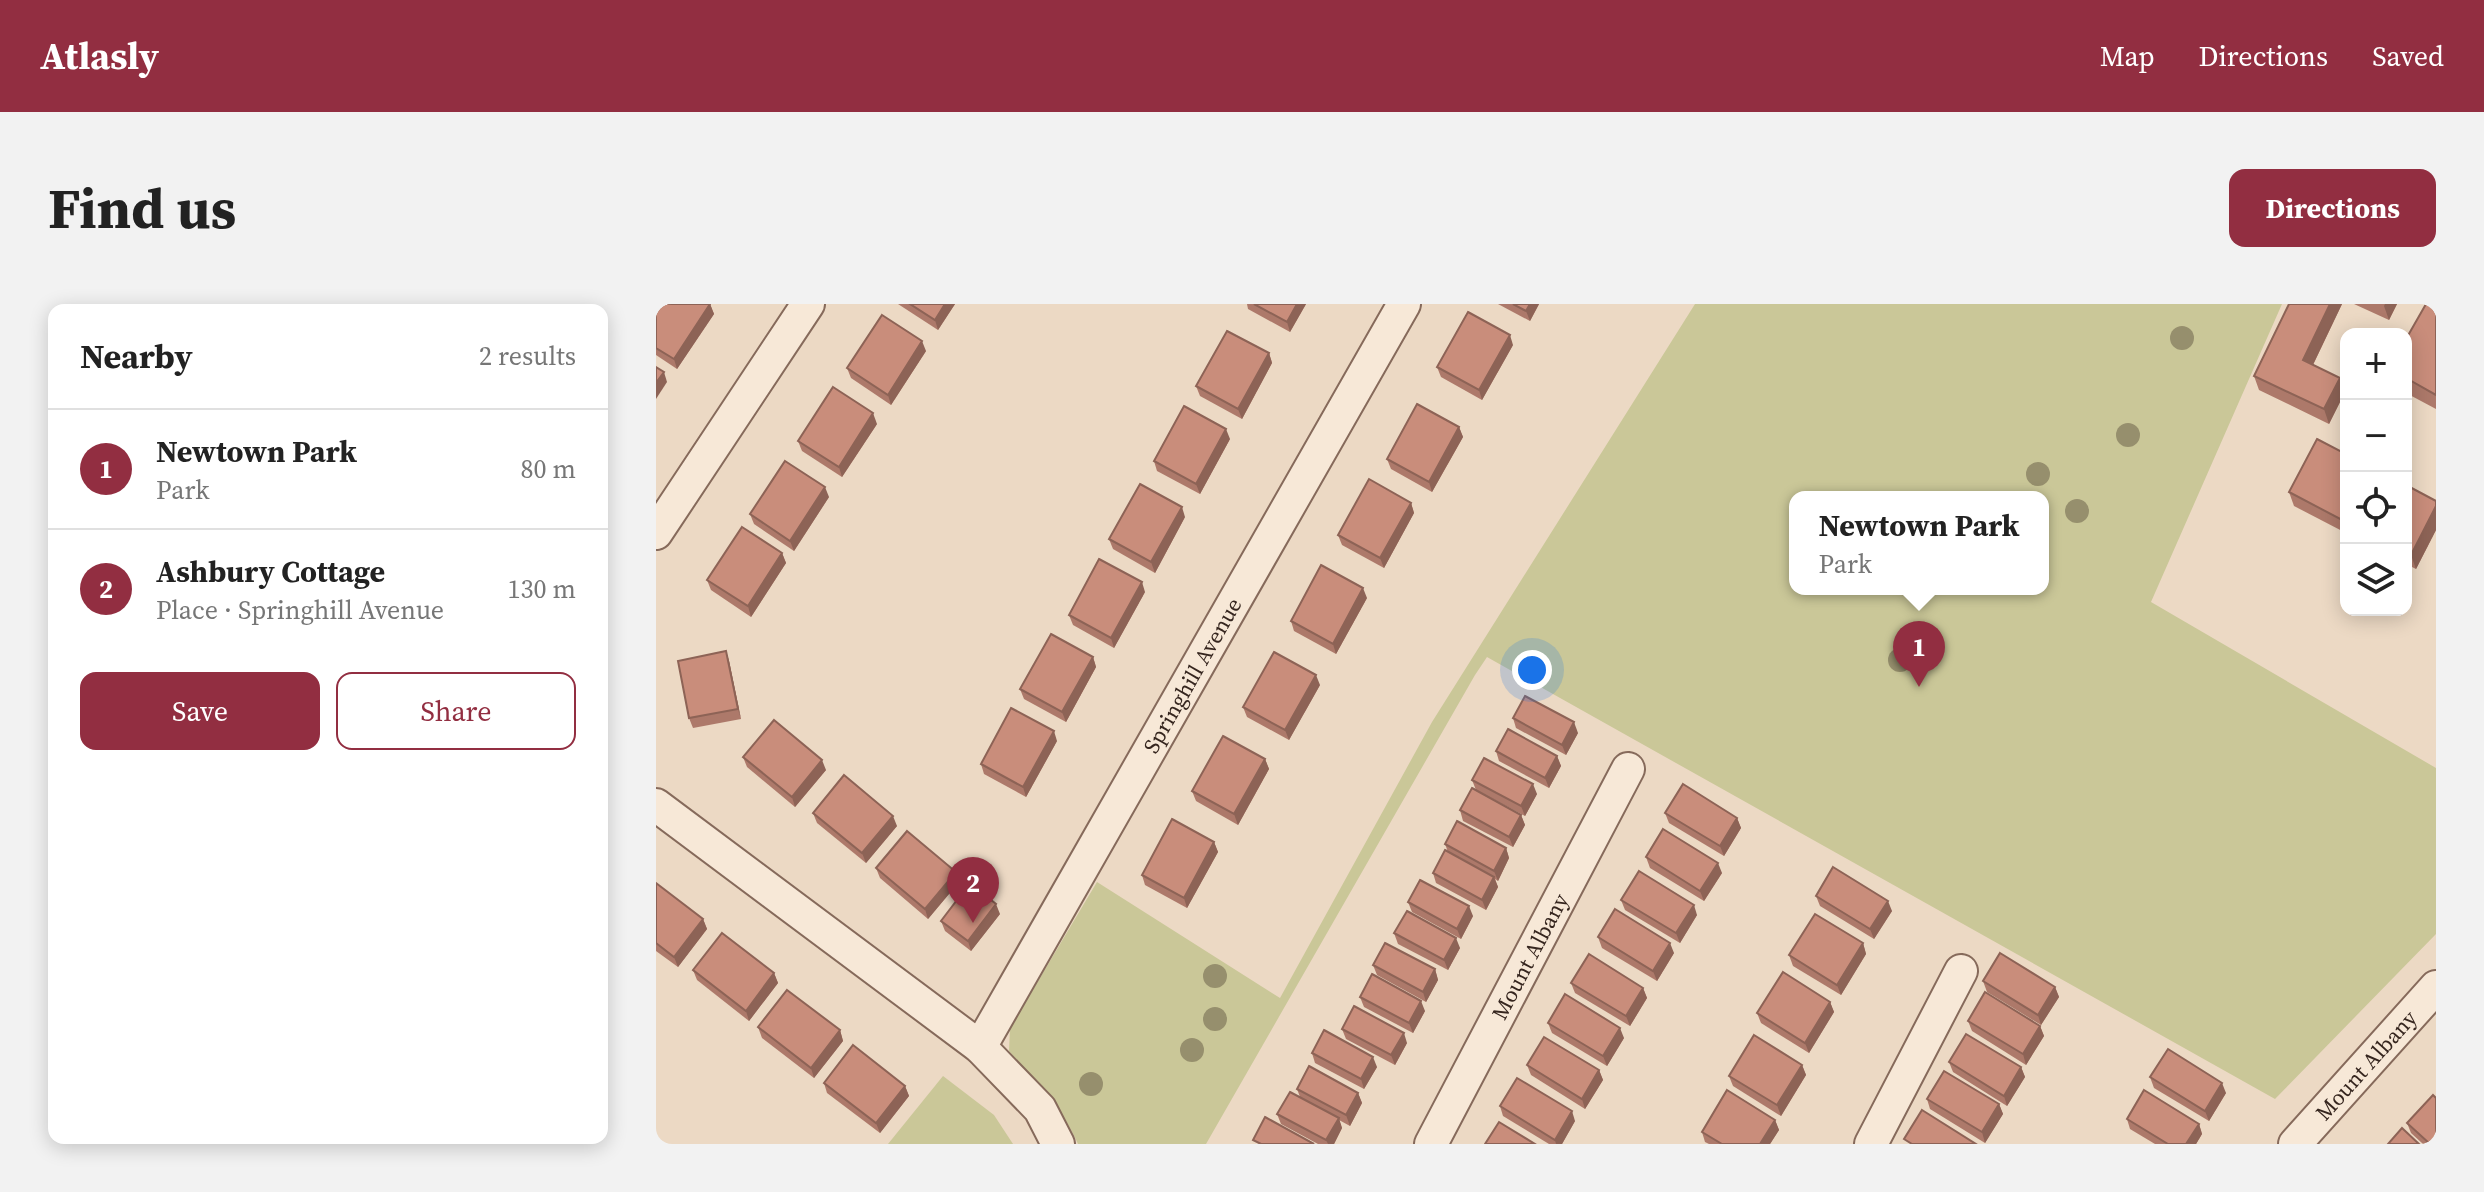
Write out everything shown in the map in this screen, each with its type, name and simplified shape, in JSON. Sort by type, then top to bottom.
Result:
[{"type":"street","points":[[656,533],[808,304]]},
{"type":"street","name":"Springhill Avenue","points":[[980,1047],[1404,304]]},
{"type":"street","name":"Mount Albany","points":[[1431,1144],[1628,769]]},
{"type":"street","points":[[656,805],[980,1047],[1040,1109],[1058,1144]]},
{"type":"street","points":[[1871,1144],[1961,971]]},
{"type":"street","name":"Mount Albany","points":[[2295,1144],[2436,987]]},
{"type":"shaded area","points":[[1695,304],[2282,304],[2151,602],[2436,768],[2436,934],[2275,1099],[1487,657],[1206,1144],[1078,1144],[1056,1107],[1009,1051],[1010,1028],[1097,882],[1280,998],[1432,722]]},
{"type":"shaded area","points":[[943,1076],[994,1115],[1013,1144],[888,1144]]},
{"type":"building","points":[[656,304],[710,304],[674,359],[656,348]]},
{"type":"building","points":[[910,304],[945,304],[935,320]]},
{"type":"building","points":[[1254,304],[1297,304],[1287,322]]},
{"type":"building","points":[[1513,304],[1530,304],[1526,311]]},
{"type":"building","points":[[2289,304],[2330,304],[2303,360],[2340,378],[2324,409],[2254,376]]},
{"type":"building","points":[[2426,304],[2436,304],[2436,395],[2412,381],[2412,328]]},
{"type":"building","points":[[1468,312],[1510,335],[1479,390],[1437,367]]},
{"type":"building","points":[[882,315],[922,341],[888,395],[847,368]]},
{"type":"building","points":[[1227,331],[1269,353],[1238,409],[1196,386]]},
{"type":"building","points":[[656,367],[664,372],[656,383]]},
{"type":"building","points":[[833,387],[873,413],[839,467],[798,441]]},
{"type":"building","points":[[1417,404],[1459,427],[1429,482],[1387,459]]},
{"type":"building","points":[[1184,406],[1226,429],[1196,484],[1154,461]]},
{"type":"building","points":[[2317,439],[2340,451],[2340,519],[2289,492]]},
{"type":"building","points":[[785,461],[825,487],[790,541],[750,514]]},
{"type":"building","points":[[1369,479],[1411,503],[1380,558],[1338,535]]},
{"type":"building","points":[[1140,484],[1182,507],[1151,562],[1109,539]]},
{"type":"building","points":[[2412,488],[2436,501],[2412,553]]},
{"type":"building","points":[[742,527],[782,553],[748,606],[707,580]]},
{"type":"building","points":[[1099,559],[1142,582],[1111,638],[1069,615]]},
{"type":"building","points":[[1321,565],[1363,588],[1333,644],[1291,621]]},
{"type":"building","points":[[1051,634],[1093,657],[1062,712],[1020,689]]},
{"type":"building","points":[[726,651],[738,709],[689,718],[678,661]]},
{"type":"building","points":[[1274,652],[1316,675],[1285,730],[1243,707]]},
{"type":"building","points":[[1525,696],[1574,722],[1562,745],[1513,718]]},
{"type":"building","points":[[1011,708],[1054,731],[1023,787],[981,764]]},
{"type":"building","points":[[774,720],[822,760],[792,797],[743,757]]},
{"type":"building","points":[[1508,729],[1557,756],[1545,778],[1496,751]]},
{"type":"building","points":[[1223,736],[1265,759],[1234,814],[1192,791]]},
{"type":"building","points":[[1484,758],[1533,784],[1521,806],[1472,780]]},
{"type":"building","points":[[844,775],[893,816],[862,853],[813,813]]},
{"type":"building","points":[[1683,784],[1737,818],[1720,846],[1665,813]]},
{"type":"building","points":[[1472,788],[1521,815],[1509,837],[1460,810]]},
{"type":"building","points":[[1172,819],[1214,842],[1184,898],[1142,875]]},
{"type":"building","points":[[1457,821],[1506,848],[1494,871],[1445,844]]},
{"type":"building","points":[[1663,829],[1718,863],[1700,891],[1646,857]]},
{"type":"building","points":[[907,831],[956,872],[925,909],[876,868]]},
{"type":"building","points":[[1445,850],[1494,877],[1482,900],[1433,873]]},
{"type":"building","points":[[1833,867],[1888,901],[1870,929],[1816,896]]},
{"type":"building","points":[[1639,871],[1694,905],[1676,933],[1621,900]]},
{"type":"building","points":[[1420,880],[1469,906],[1457,929],[1408,902]]},
{"type":"building","points":[[656,883],[703,919],[674,957],[656,943]]},
{"type":"building","points":[[970,883],[996,904],[968,941],[941,921]]},
{"type":"building","points":[[1615,909],[1670,943],[1653,971],[1598,937]]},
{"type":"building","points":[[1407,911],[1456,938],[1444,960],[1394,933]]},
{"type":"building","points":[[1815,914],[1863,943],[1837,985],[1789,955]]},
{"type":"building","points":[[722,933],[774,973],[746,1011],[693,970]]},
{"type":"building","points":[[1385,943],[1435,969],[1423,992],[1373,965]]},
{"type":"building","points":[[2000,953],[2055,987],[2038,1015],[1983,981]]},
{"type":"building","points":[[1589,954],[1643,988],[1626,1016],[1571,983]]},
{"type":"building","points":[[1783,972],[1830,1002],[1805,1043],[1757,1013]]},
{"type":"building","points":[[1372,974],[1421,1001],[1409,1023],[1360,997]]},
{"type":"building","points":[[787,990],[840,1030],[811,1068],[758,1027]]},
{"type":"building","points":[[1985,992],[2040,1026],[2023,1054],[1968,1021]]},
{"type":"building","points":[[1565,994],[1620,1028],[1603,1056],[1548,1023]]},
{"type":"building","points":[[1354,1006],[1404,1033],[1391,1055],[1342,1029]]},
{"type":"building","points":[[1324,1030],[1373,1057],[1361,1079],[1312,1053]]},
{"type":"building","points":[[1966,1034],[2021,1067],[2004,1096],[1949,1062]]},
{"type":"building","points":[[1754,1035],[1802,1065],[1777,1105],[1729,1076]]},
{"type":"building","points":[[1544,1037],[1599,1070],[1582,1099],[1527,1065]]},
{"type":"building","points":[[853,1045],[905,1086],[876,1123],[824,1083]]},
{"type":"building","points":[[2168,1049],[2222,1083],[2205,1111],[2150,1077]]},
{"type":"building","points":[[1309,1066],[1358,1093],[1346,1115],[1297,1089]]},
{"type":"building","points":[[1944,1071],[1999,1104],[1982,1132],[1927,1099]]},
{"type":"building","points":[[1517,1078],[1572,1111],[1555,1140],[1500,1106]]},
{"type":"building","points":[[1727,1090],[1775,1120],[1760,1144],[1722,1144],[1702,1132]]},
{"type":"building","points":[[2144,1090],[2199,1124],[2186,1144],[2168,1144],[2127,1119]]},
{"type":"building","points":[[1290,1092],[1339,1118],[1326,1140],[1277,1114]]},
{"type":"building","points":[[2433,1095],[2436,1098],[2436,1144],[2430,1144],[2407,1123]]},
{"type":"building","points":[[1922,1110],[1976,1144],[1912,1144],[1904,1139]]},
{"type":"building","points":[[1265,1117],[1314,1144],[1261,1144],[1253,1140]]},
{"type":"building","points":[[1499,1122],[1535,1144],[1485,1144]]},
{"type":"building","points":[[2402,1128],[2419,1144],[2388,1144]]},
{"type":"place","name":"Newtown Park","points":[[1919,687]]},
{"type":"place","name":"Ashbury Cottage","points":[[973,923]]}]
